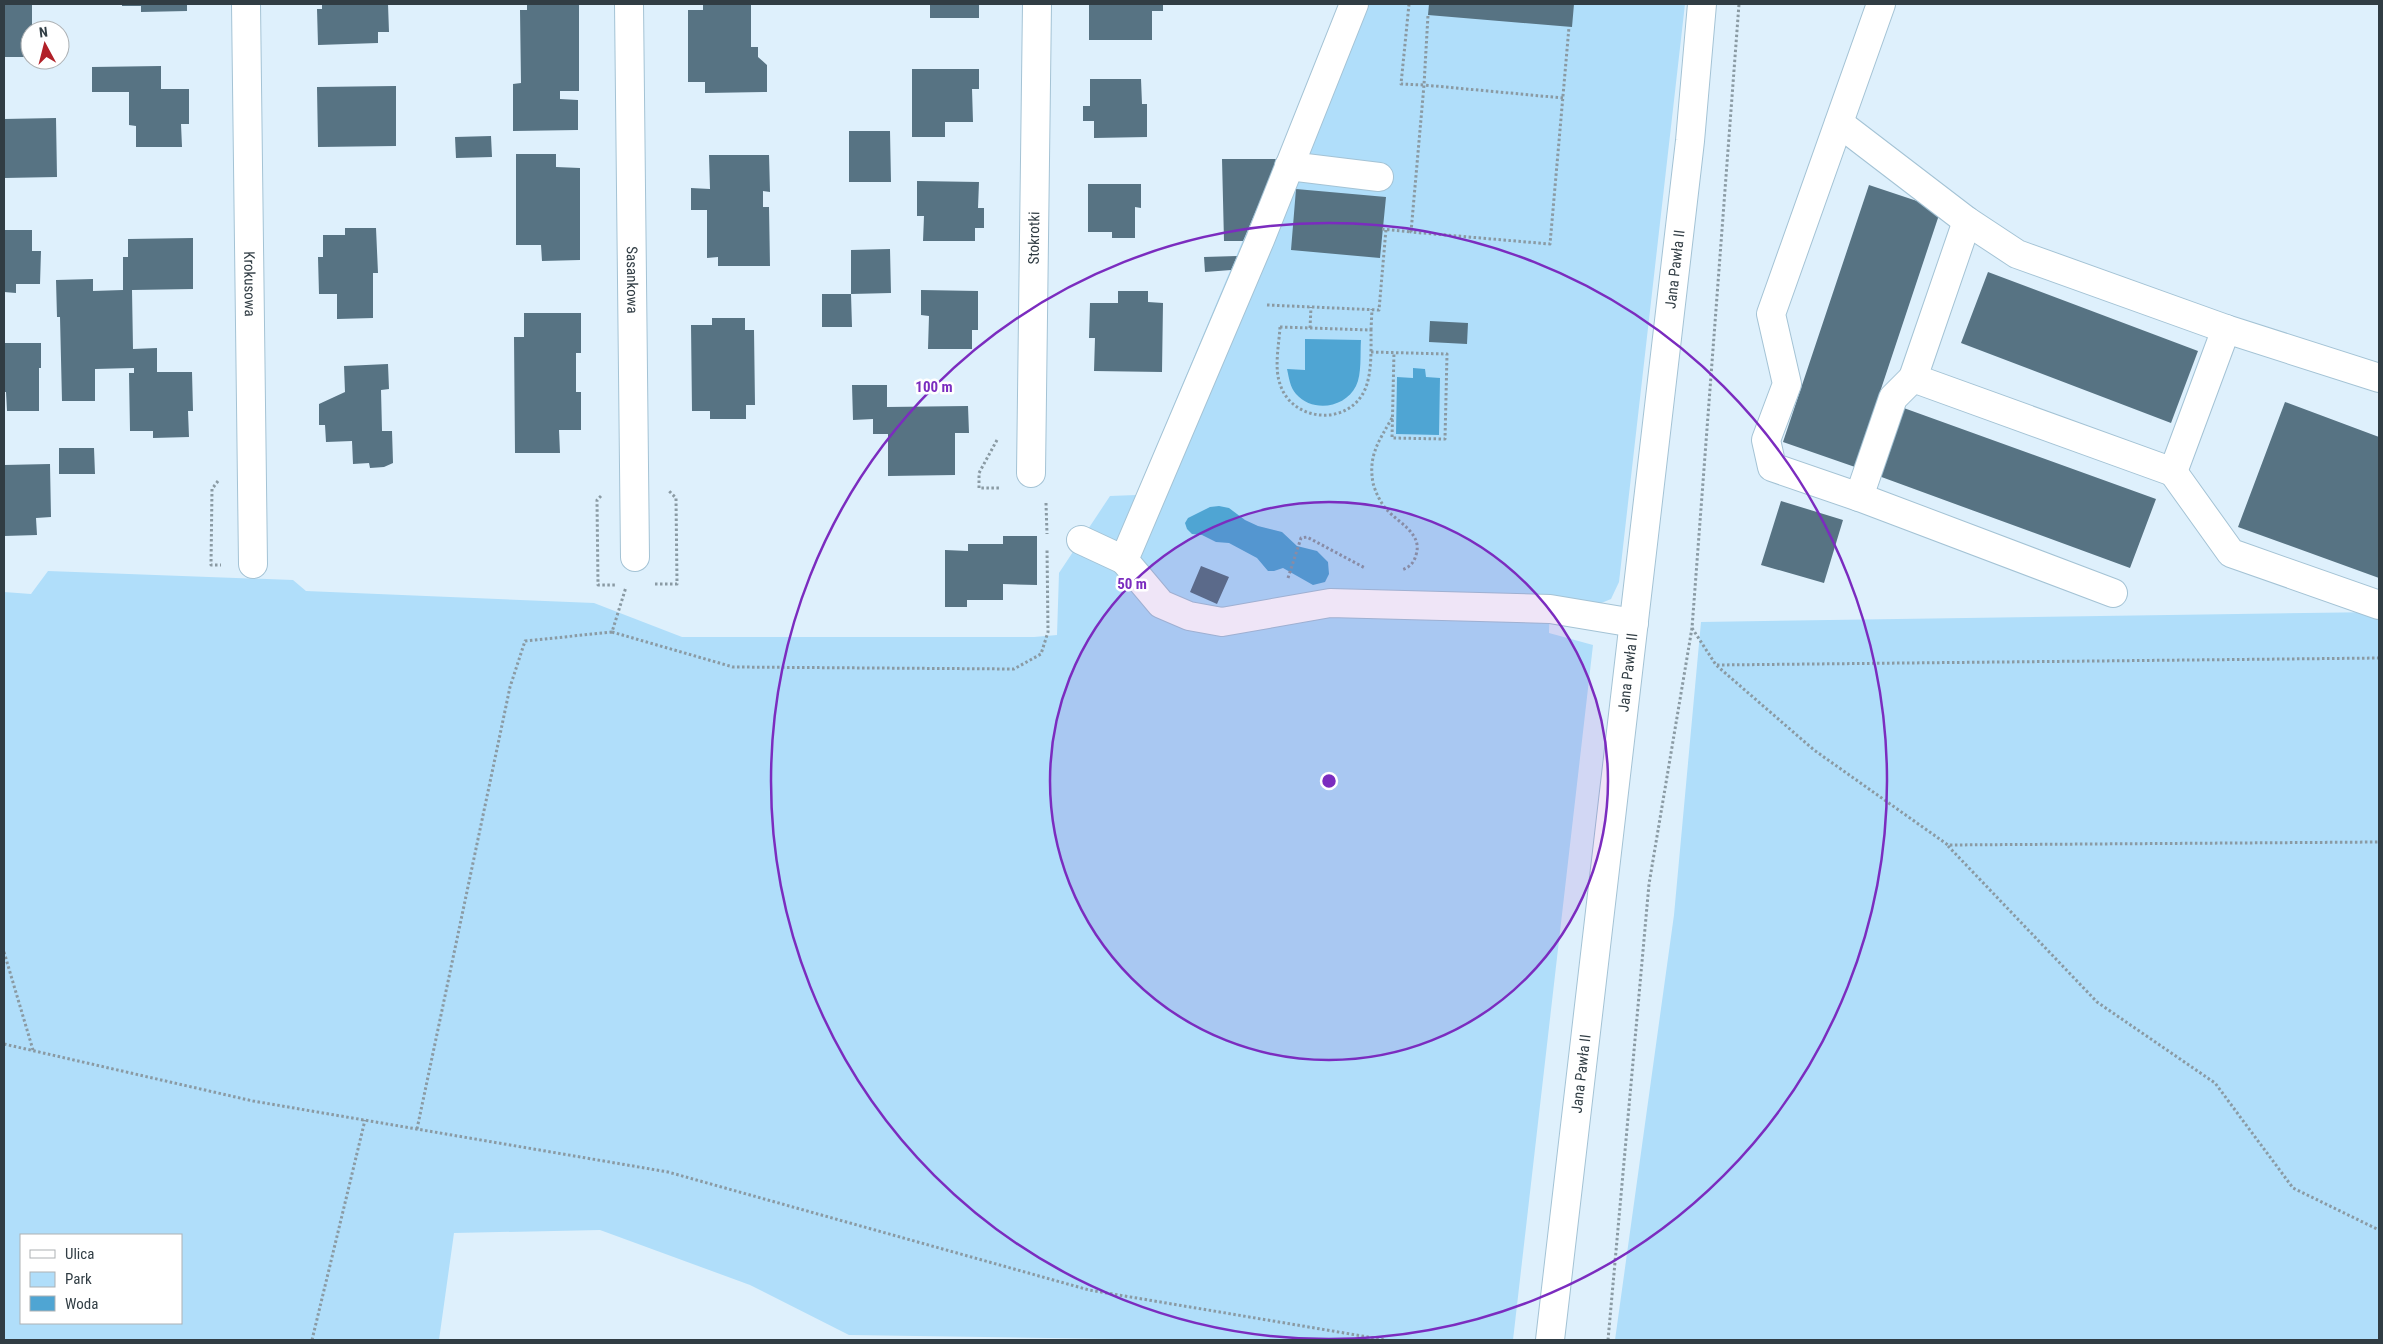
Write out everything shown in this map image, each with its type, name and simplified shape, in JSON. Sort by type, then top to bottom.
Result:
[{"type":"street","name":"Krokusowa","points":[[246,4],[252,564]]},
{"type":"street","name":"Sasankowa","points":[[629,4],[635,557]]},
{"type":"street","name":"Stokrotki","points":[[1031,473],[1037,4]]},
{"type":"street","points":[[1124,560],[1232,304],[1354,4]]},
{"type":"street","name":"Jana Pawła II","points":[[1550,1340],[1690,141],[1702,4]]},
{"type":"street","points":[[1881,4],[1771,314],[1786,384],[1766,440],[1772,468],[1859,497],[2113,593]]},
{"type":"street","points":[[1839,123],[1967,221],[2017,254],[2226,329],[2379,378]]},
{"type":"street","points":[[1289,166],[1379,176]]},
{"type":"street","points":[[1859,497],[1893,398],[1913,378],[1967,221]]},
{"type":"street","points":[[2173,472],[2226,329]]},
{"type":"street","points":[[1913,378],[2173,472],[2231,553],[2379,605]]},
{"type":"street","points":[[1081,540],[1124,560],[1161,604],[1189,616],[1222,622],[1330,603],[1550,609],[1634,623]]},
{"type":"path","points":[[1409,4],[1401,84],[1563,98]]},
{"type":"path","points":[[1608,1340],[1649,884],[1692,628],[1739,4]]},
{"type":"path","points":[[1411,232],[1428,15]]},
{"type":"path","points":[[1232,304],[1380,310],[1384,229],[1550,244],[1569,27]]},
{"type":"path","points":[[1310,328],[1311,307]]},
{"type":"path","points":[[1371,330],[1280,327],[1278,369],[1280,384],[1287,398],[1298,409],[1313,415],[1329,416],[1344,411],[1356,402],[1365,388],[1371,352],[1372,309]]},
{"type":"path","points":[[1371,352],[1394,352],[1447,354],[1444,439],[1392,438],[1394,352]]},
{"type":"path","points":[[1392,418],[1373,451],[1371,466],[1373,484],[1385,509],[1414,535],[1418,549],[1415,560],[1407,568],[1398,570]]},
{"type":"path","points":[[1031,473],[1046,489],[1047,537]]},
{"type":"path","points":[[1290,571],[1297,546],[1301,538],[1307,537],[1336,554],[1372,570]]},
{"type":"path","points":[[417,1129],[510,687],[525,641],[612,632],[733,667],[1014,670],[1041,654],[1048,632],[1047,546]]},
{"type":"path","points":[[612,632],[635,557]]},
{"type":"path","points":[[1692,628],[1716,665],[1814,750],[1948,845],[2098,1002],[2215,1083],[2293,1188],[2379,1230]]},
{"type":"path","points":[[1716,665],[2379,658]]},
{"type":"path","points":[[1948,845],[2379,842]]},
{"type":"path","points":[[4,952],[33,1051]]},
{"type":"path","points":[[4,1044],[253,1101],[668,1172],[1089,1290],[1386,1340]]},
{"type":"path","points":[[312,1340],[365,1120]]},
{"type":"green space","points":[[1342,4],[1685,4],[1619,582],[1611,599],[1594,606],[1550,598],[1549,633],[1593,645],[1513,1340],[1183,1340],[849,1335],[750,1285],[600,1230],[454,1233],[439,1340],[4,1340],[4,592],[31,594],[48,571],[293,580],[306,591],[594,603],[682,637],[1034,637],[1057,635],[1059,573],[1110,496],[1136,495]]},
{"type":"green space","points":[[2379,612],[2379,1340],[1615,1340],[1674,915],[1701,622]]},
{"type":"water","points":[[1305,339],[1361,340],[1358,381],[1351,393],[1344,399],[1337,403],[1320,406],[1303,400],[1294,391],[1287,369],[1305,370]]},
{"type":"water","points":[[1413,368],[1425,369],[1426,377],[1440,378],[1439,435],[1396,434],[1397,377],[1413,378]]},
{"type":"water","points":[[1210,507],[1229,508],[1245,520],[1258,526],[1282,532],[1297,546],[1317,551],[1328,562],[1329,574],[1325,582],[1313,585],[1283,568],[1268,571],[1257,558],[1229,543],[1216,542],[1202,535],[1192,534],[1187,529],[1185,523],[1188,518]]},
{"type":"building","points":[[4,4],[32,4],[32,20],[20,20],[20,57],[4,57]]},
{"type":"building","points":[[122,4],[187,4],[187,11],[141,12],[141,6],[122,6]]},
{"type":"building","points":[[322,4],[388,4],[389,32],[378,32],[378,43],[318,45],[317,9],[322,9]]},
{"type":"building","points":[[527,4],[579,5],[579,91],[560,91],[560,99],[578,100],[578,130],[513,131],[513,84],[521,83],[520,10],[527,10]]},
{"type":"building","points":[[703,4],[751,4],[751,47],[758,47],[758,57],[767,65],[767,92],[705,93],[705,82],[688,82],[688,10],[703,10]]},
{"type":"building","points":[[930,4],[979,4],[979,18],[930,18]]},
{"type":"building","points":[[1089,4],[1163,4],[1163,11],[1152,11],[1152,40],[1089,40]]},
{"type":"building","points":[[1429,4],[1574,4],[1572,27],[1428,15]]},
{"type":"building","points":[[161,66],[161,89],[189,89],[189,124],[181,124],[182,147],[136,147],[136,126],[129,125],[129,92],[92,92],[92,67]]},
{"type":"building","points":[[912,69],[979,69],[979,89],[972,89],[973,122],[945,122],[945,137],[912,137]]},
{"type":"building","points":[[1090,79],[1141,79],[1142,104],[1147,104],[1147,137],[1094,138],[1094,121],[1083,121],[1083,106],[1090,106]]},
{"type":"building","points":[[396,86],[396,146],[318,147],[317,87]]},
{"type":"building","points":[[56,118],[57,177],[4,178],[4,119]]},
{"type":"building","points":[[849,131],[890,131],[891,182],[849,182]]},
{"type":"building","points":[[491,136],[492,157],[456,158],[455,137]]},
{"type":"building","points":[[516,154],[556,154],[556,167],[580,168],[580,260],[542,261],[541,245],[516,245]]},
{"type":"building","points":[[709,155],[769,155],[770,192],[763,191],[763,207],[769,207],[770,266],[718,266],[718,257],[707,258],[707,210],[691,210],[691,188],[710,189]]},
{"type":"building","points":[[1222,159],[1278,159],[1243,241],[1224,241]]},
{"type":"building","points":[[917,181],[979,182],[978,208],[984,208],[984,228],[975,228],[975,241],[923,241],[924,216],[917,216]]},
{"type":"building","points":[[1088,184],[1141,184],[1141,208],[1135,207],[1135,238],[1112,238],[1112,232],[1088,232]]},
{"type":"building","points":[[1869,185],[1941,209],[1855,467],[1783,442]]},
{"type":"building","points":[[1296,189],[1386,197],[1380,258],[1291,250]]},
{"type":"building","points":[[345,228],[376,228],[378,273],[373,273],[373,318],[337,319],[337,294],[319,294],[318,257],[323,257],[323,235],[345,235]]},
{"type":"building","points":[[4,230],[32,230],[32,251],[41,251],[40,284],[16,284],[16,293],[4,292]]},
{"type":"building","points":[[193,238],[193,289],[132,290],[133,349],[157,348],[157,372],[192,372],[193,411],[188,411],[189,437],[153,438],[153,431],[130,431],[129,373],[134,373],[134,368],[95,369],[95,401],[62,401],[60,317],[57,317],[56,280],[93,279],[93,291],[123,290],[123,257],[128,257],[128,239]]},
{"type":"building","points":[[890,249],[891,293],[851,294],[851,250]]},
{"type":"building","points":[[1237,256],[1231,270],[1205,272],[1204,257]]},
{"type":"building","points":[[1988,272],[2198,351],[2171,423],[1961,343]]},
{"type":"building","points":[[921,290],[978,291],[978,330],[972,330],[972,349],[928,349],[929,316],[921,315]]},
{"type":"building","points":[[1118,291],[1148,291],[1148,302],[1163,303],[1162,372],[1094,371],[1095,338],[1089,338],[1090,303],[1118,303]]},
{"type":"building","points":[[822,294],[851,294],[852,327],[822,327]]},
{"type":"building","points":[[524,313],[581,313],[581,353],[576,353],[576,392],[581,392],[581,430],[559,430],[560,453],[515,453],[514,337],[524,337]]},
{"type":"building","points":[[712,318],[745,318],[745,330],[754,330],[755,405],[746,405],[746,419],[710,419],[710,411],[692,411],[691,325],[712,325]]},
{"type":"building","points":[[1430,321],[1468,323],[1467,344],[1429,342]]},
{"type":"building","points":[[4,343],[41,343],[39,411],[7,411],[6,392],[4,392]]},
{"type":"building","points":[[388,364],[389,389],[381,390],[382,431],[392,431],[393,463],[384,467],[370,468],[369,463],[353,464],[352,441],[326,442],[325,425],[319,425],[319,404],[345,392],[344,366]]},
{"type":"building","points":[[852,385],[887,385],[887,407],[968,406],[969,433],[955,433],[955,475],[888,476],[888,434],[873,434],[873,419],[853,420]]},
{"type":"building","points":[[2285,402],[2379,437],[2379,578],[2238,527]]},
{"type":"building","points":[[1901,407],[2156,499],[2130,568],[1876,475]]},
{"type":"building","points":[[59,448],[94,448],[95,474],[59,474]]},
{"type":"building","points":[[50,464],[51,517],[36,518],[37,535],[4,536],[4,465]]},
{"type":"building","points":[[1781,501],[1843,520],[1824,583],[1761,565]]},
{"type":"building","points":[[1003,536],[1037,536],[1037,585],[1003,584],[1003,600],[967,600],[967,607],[945,607],[945,550],[968,551],[968,544],[1003,544]]},
{"type":"building","points":[[1201,566],[1229,577],[1217,604],[1190,592]]}]
